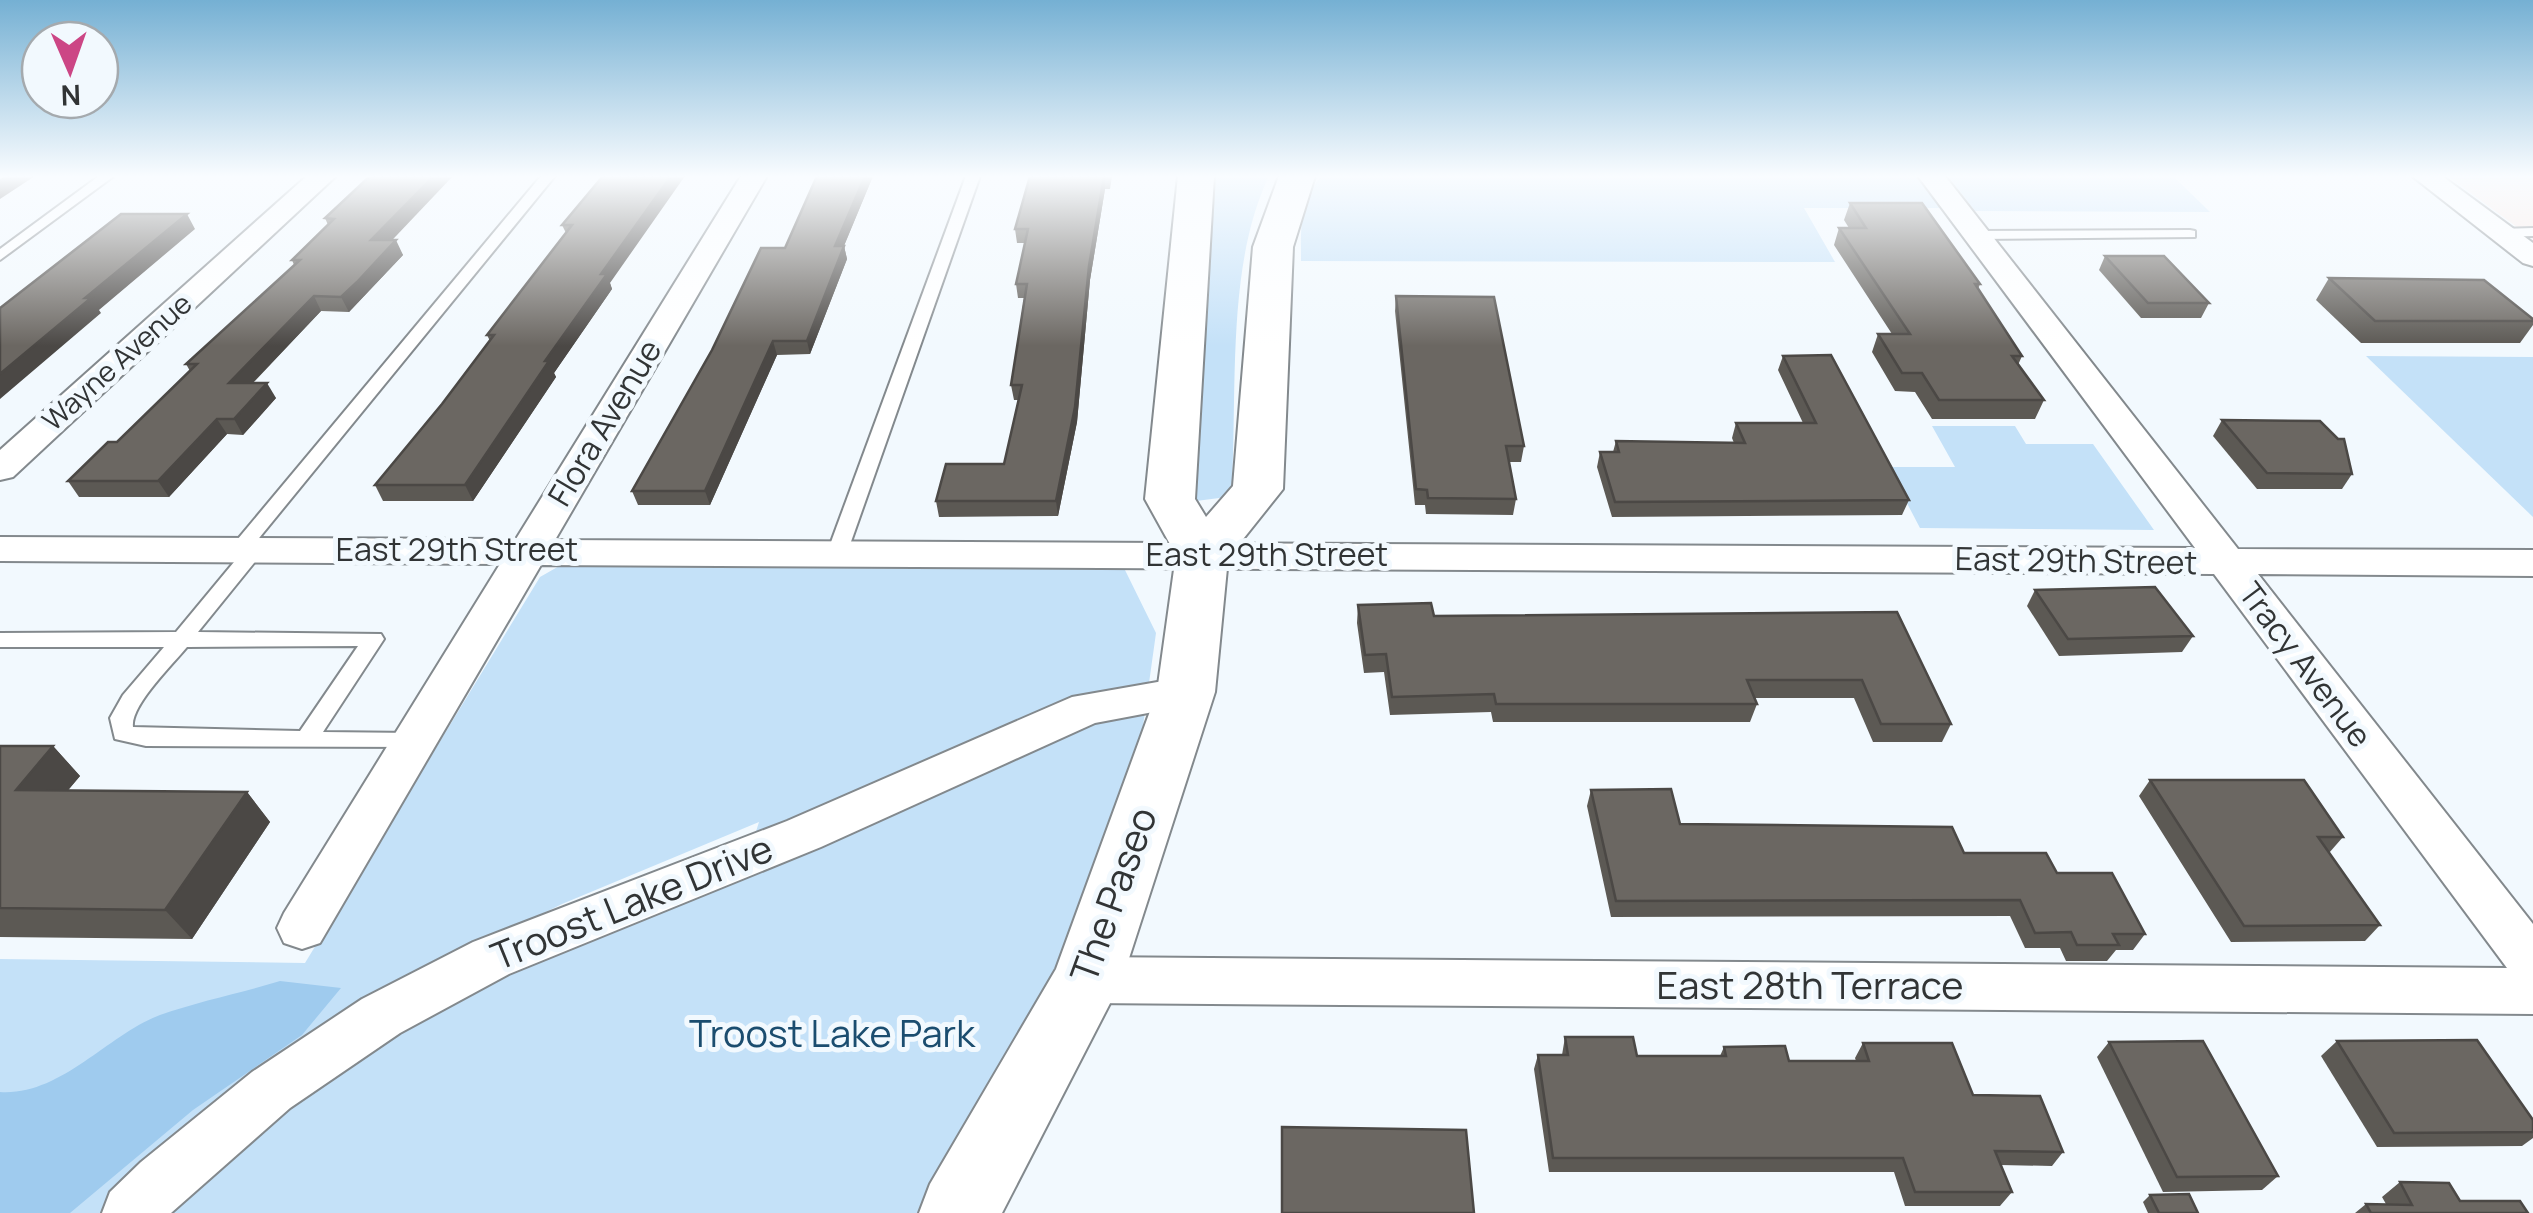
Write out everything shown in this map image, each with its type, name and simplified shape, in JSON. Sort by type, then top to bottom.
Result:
[{"type":"main road","points":[[1191,233],[1170,499],[1202,555],[1258,489],[1273,247],[1278,233]]},
{"type":"main road","name":"The Paseo","points":[[960,1213],[1086,980],[1186,692],[1202,555]]},
{"type":"street","name":"Wayne Avenue","points":[[0,468],[260,233]]},
{"type":"street","name":"Flora Avenue","points":[[302,928],[720,233]]},
{"type":"street","name":"Tracy Avenue","points":[[1974,233],[2533,963]]},
{"type":"street","points":[[2501,233],[2533,257]]},
{"type":"street","name":"East 29th Street","points":[[0,550],[2533,563]]},
{"type":"street","name":"Troost Lake Drive","points":[[131,1213],[161,1182],[272,1090],[381,1016],[491,958],[804,834],[1087,708],[1186,692]]},
{"type":"street","name":"East 28th Terrace","points":[[1086,980],[2533,991]]},
{"type":"lane","points":[[0,256],[31,233]]},
{"type":"lane","points":[[414,741],[146,738],[123,733],[121,718],[247,550],[502,233]]},
{"type":"lane","points":[[837,553],[952,233]]},
{"type":"lane","points":[[1976,235],[2190,234]]},
{"type":"lane","points":[[0,640],[374,640],[306,739]]},
{"type":"green space","points":[[1212,233],[1250,233],[1237,325],[1232,482],[1227,497],[1196,501],[1191,491]]},
{"type":"green space","points":[[1302,233],[1818,233],[1835,262],[1301,261]]},
{"type":"green space","points":[[2366,356],[2533,357],[2533,517]]},
{"type":"green space","points":[[1932,426],[2015,426],[2026,444],[2093,444],[2154,530],[1920,528],[1888,467],[1955,467]]},
{"type":"green space","name":"Troost Lake Park","points":[[561,565],[1124,568],[1156,633],[1143,726],[1036,1020],[943,1213],[0,1213],[0,959],[305,963],[540,577]],"holes":[[[759,822],[741,879],[444,963],[562,904]]]},
{"type":"shaded area","points":[[280,981],[341,988],[302,1035],[193,1110],[70,1213],[0,1213],[0,1092],[22,1091],[63,1075],[160,1015]]},
{"type":"building","points":[[97,233],[164,233],[0,374],[0,308]]},
{"type":"building","points":[[320,233],[378,233],[371,240],[396,240],[341,297],[314,296],[229,383],[267,383],[234,419],[217,419],[158,481],[68,481],[108,442],[117,442],[197,364],[186,364],[300,260],[292,260]]},
{"type":"building","points":[[566,233],[631,233],[465,485],[375,485],[494,335],[487,335]]},
{"type":"building","points":[[792,233],[841,233],[835,246],[844,246],[807,341],[773,341],[705,491],[632,491],[712,350],[761,248],[785,248]]},
{"type":"building","points":[[1027,233],[1095,233],[1075,407],[1056,501],[936,501],[946,464],[1004,464],[1022,385],[1011,385],[1027,284],[1016,284]]},
{"type":"building","points":[[1842,233],[1943,233],[1980,284],[1975,284],[2022,356],[2012,356],[2044,400],[1939,400],[1922,373],[1902,373],[1878,334],[1910,334]]},
{"type":"building","points":[[2105,256],[2164,256],[2209,303],[2148,303]]},
{"type":"building","points":[[2329,278],[2484,280],[2533,321],[2375,321]]},
{"type":"building","points":[[1396,296],[1494,297],[1524,446],[1506,446],[1516,499],[1428,498],[1427,490],[1416,489]]},
{"type":"building","points":[[1831,355],[1909,500],[1615,502],[1600,452],[1619,452],[1616,441],[1745,443],[1736,423],[1816,423],[1783,356]]},
{"type":"building","points":[[2222,420],[2320,421],[2338,439],[2344,439],[2352,474],[2267,473]]},
{"type":"building","points":[[2155,587],[2193,636],[2068,639],[2035,590]]},
{"type":"building","points":[[1431,603],[1434,616],[1897,612],[1951,724],[1881,724],[1862,680],[1747,680],[1757,704],[1496,704],[1494,694],[1392,697],[1386,654],[1365,655],[1358,605]]},
{"type":"building","points":[[0,746],[53,746],[16,790],[247,792],[165,910],[0,908]]},
{"type":"building","points":[[2150,780],[2304,780],[2343,837],[2318,837],[2380,925],[2244,926]]},
{"type":"building","points":[[1671,789],[1680,824],[1952,827],[1964,853],[2046,853],[2057,873],[2112,873],[2145,934],[2113,934],[2119,945],[2077,945],[2071,932],[2035,933],[2020,900],[1616,901],[1591,790]]},
{"type":"building","points":[[1565,1037],[1633,1037],[1637,1056],[1726,1056],[1724,1047],[1785,1046],[1789,1061],[1869,1061],[1863,1043],[1952,1043],[1973,1095],[2040,1096],[2063,1152],[1995,1151],[2012,1192],[1915,1192],[1903,1158],[1553,1158],[1538,1055],[1568,1055]]},
{"type":"building","points":[[2477,1040],[2533,1120],[2533,1132],[2394,1133],[2337,1041]]},
{"type":"building","points":[[2203,1041],[2278,1176],[2177,1177],[2109,1042]]},
{"type":"building","points":[[1282,1127],[1466,1130],[1474,1213],[1282,1213]]},
{"type":"building","points":[[2400,1182],[2449,1183],[2460,1201],[2520,1201],[2528,1213],[2371,1213],[2366,1204],[2412,1205]]},
{"type":"building","points":[[2189,1194],[2198,1213],[2159,1213],[2150,1195]]}]
